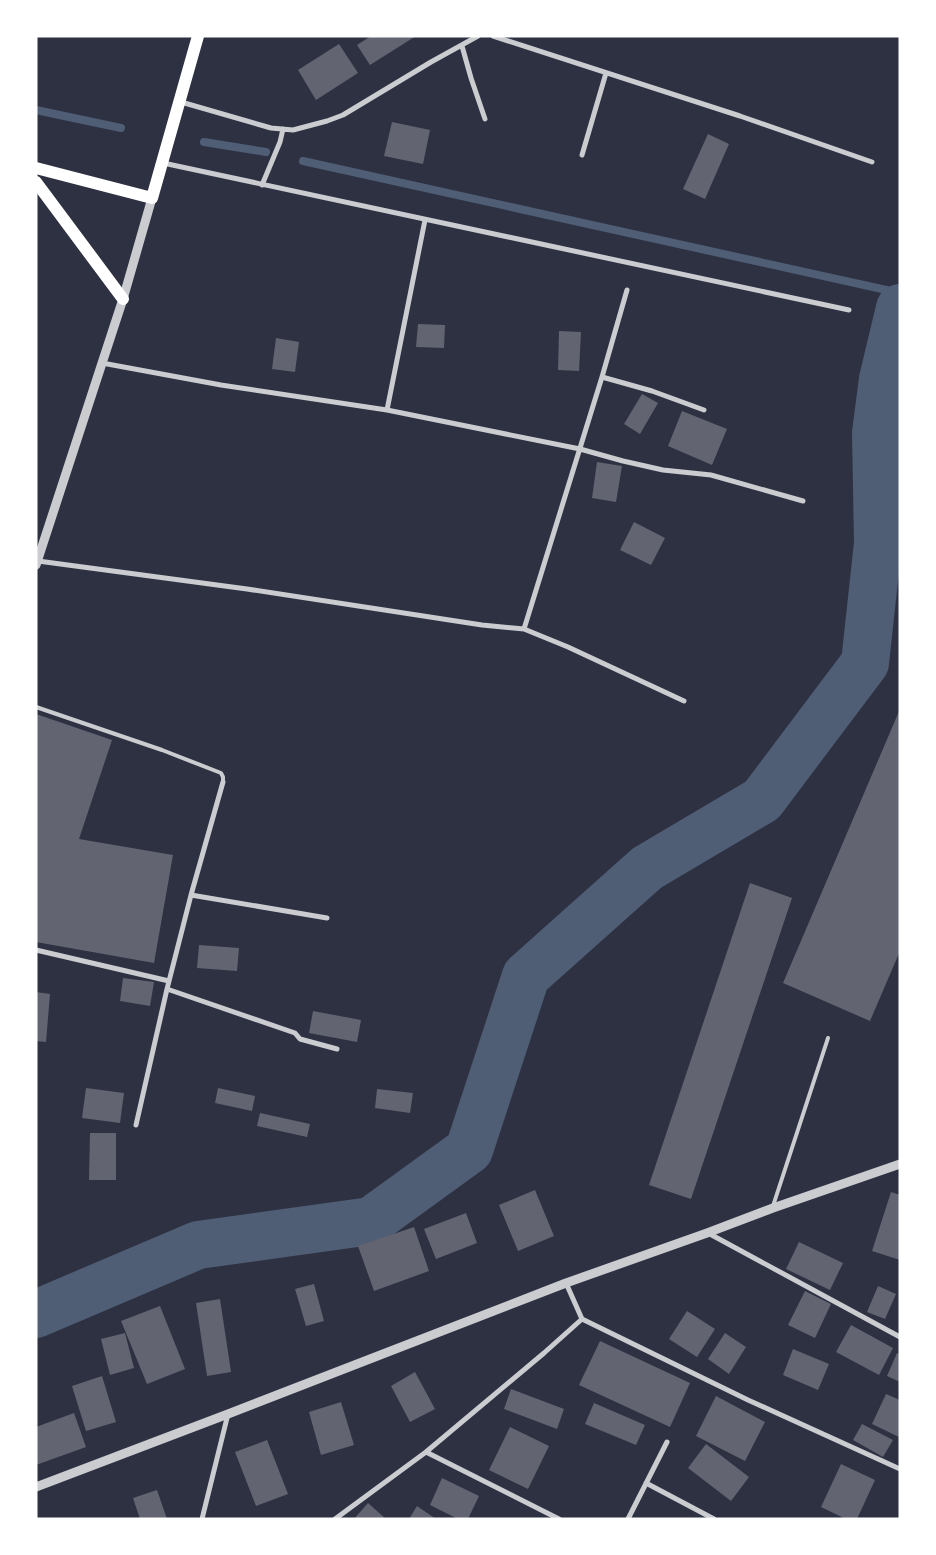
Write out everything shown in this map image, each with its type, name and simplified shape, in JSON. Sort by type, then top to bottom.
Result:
[{"type":"main road","points":[[36,168],[152,198],[198,36]]},
{"type":"main road","points":[[36,182],[124,300]]},
{"type":"street","points":[[179,102],[271,128],[293,130],[343,115],[478,36]]},
{"type":"street","points":[[493,36],[740,116],[872,162]]},
{"type":"street","points":[[462,46],[485,119]]},
{"type":"street","points":[[582,155],[606,73]]},
{"type":"street","points":[[262,185],[283,130]]},
{"type":"street","points":[[162,163],[849,310]]},
{"type":"street","points":[[152,198],[124,300],[37,563],[247,589],[482,625],[524,629],[568,647],[684,701]]},
{"type":"street","points":[[387,410],[425,220]]},
{"type":"street","points":[[524,629],[627,290]]},
{"type":"street","points":[[102,363],[387,410],[580,449],[664,470],[711,475],[803,501]]},
{"type":"street","points":[[602,377],[652,391],[704,410]]},
{"type":"street","points":[[136,1125],[167,989],[222,782]]},
{"type":"street","points":[[191,895],[327,918]]},
{"type":"street","points":[[36,950],[170,981]]},
{"type":"street","points":[[167,989],[295,1033],[300,1039],[337,1049]]},
{"type":"street","points":[[36,1487],[566,1283],[900,1164]]},
{"type":"street","points":[[707,1233],[900,1337]]},
{"type":"street","points":[[566,1283],[582,1319],[748,1400],[900,1469]]},
{"type":"street","points":[[335,1519],[426,1452],[544,1354],[582,1319]]},
{"type":"street","points":[[202,1519],[228,1414]]},
{"type":"street","points":[[628,1519],[666,1442]]},
{"type":"street","points":[[426,1452],[558,1519]]},
{"type":"street","points":[[646,1483],[714,1519]]},
{"type":"lane","points":[[36,706],[162,750],[220,773],[223,776],[222,782]]},
{"type":"lane","points":[[773,1208],[828,1038]]},
{"type":"building","points":[[371,36],[416,36],[370,65],[357,45]]},
{"type":"building","points":[[339,44],[358,73],[316,100],[298,70]]},
{"type":"building","points":[[392,122],[430,130],[423,164],[384,156]]},
{"type":"building","points":[[708,134],[729,144],[705,199],[683,189]]},
{"type":"building","points":[[418,324],[445,325],[444,348],[416,347]]},
{"type":"building","points":[[559,331],[581,332],[579,371],[558,370]]},
{"type":"building","points":[[276,338],[299,342],[295,372],[272,369]]},
{"type":"building","points":[[642,394],[658,403],[640,434],[624,424]]},
{"type":"building","points":[[682,411],[727,429],[712,465],[668,446]]},
{"type":"building","points":[[597,462],[622,466],[616,502],[592,498]]},
{"type":"building","points":[[634,522],[665,538],[651,565],[620,550]]},
{"type":"building","points":[[900,709],[900,951],[870,1021],[783,983]]},
{"type":"building","points":[[36,714],[112,740],[79,839],[173,855],[154,963],[36,942]]},
{"type":"building","points":[[750,883],[792,898],[691,1199],[649,1185]]},
{"type":"building","points":[[199,945],[239,948],[237,971],[197,968]]},
{"type":"building","points":[[123,978],[154,982],[150,1006],[120,1001]]},
{"type":"building","points":[[36,992],[50,994],[46,1042],[36,1041]]},
{"type":"building","points":[[313,1011],[361,1020],[357,1042],[309,1033]]},
{"type":"building","points":[[86,1088],[124,1093],[120,1123],[82,1118]]},
{"type":"building","points":[[218,1088],[255,1096],[252,1111],[215,1103]]},
{"type":"building","points":[[377,1089],[413,1093],[410,1113],[375,1108]]},
{"type":"building","points":[[260,1113],[310,1124],[307,1137],[257,1126]]},
{"type":"building","points":[[90,1133],[116,1133],[116,1180],[89,1180]]},
{"type":"building","points":[[535,1190],[554,1236],[518,1251],[499,1205]]},
{"type":"building","points":[[891,1192],[900,1195],[900,1260],[872,1251]]},
{"type":"building","points":[[466,1213],[477,1243],[436,1259],[424,1229]]},
{"type":"building","points":[[414,1227],[429,1271],[374,1291],[358,1246]]},
{"type":"building","points":[[799,1242],[843,1263],[830,1290],[786,1269]]},
{"type":"building","points":[[314,1284],[324,1321],[306,1326],[295,1289]]},
{"type":"building","points":[[878,1286],[896,1294],[885,1319],[867,1312]]},
{"type":"building","points":[[805,1291],[831,1304],[815,1338],[788,1325]]},
{"type":"building","points":[[220,1299],[231,1372],[207,1376],[196,1303]]},
{"type":"building","points":[[160,1306],[185,1369],[147,1384],[121,1321]]},
{"type":"building","points":[[687,1311],[715,1329],[697,1357],[669,1339]]},
{"type":"building","points":[[851,1325],[893,1348],[879,1375],[836,1352]]},
{"type":"building","points":[[125,1333],[134,1368],[110,1375],[101,1339]]},
{"type":"building","points":[[725,1333],[746,1347],[729,1374],[708,1359]]},
{"type":"building","points":[[600,1341],[690,1383],[670,1427],[579,1385]]},
{"type":"building","points":[[793,1349],[829,1364],[818,1390],[783,1375]]},
{"type":"building","points":[[897,1353],[900,1354],[900,1382],[887,1376]]},
{"type":"building","points":[[415,1372],[435,1409],[410,1422],[391,1386]]},
{"type":"building","points":[[102,1376],[116,1422],[86,1431],[72,1386]]},
{"type":"building","points":[[511,1389],[564,1409],[557,1429],[504,1409]]},
{"type":"building","points":[[886,1394],[900,1400],[899,1437],[872,1424]]},
{"type":"building","points":[[716,1396],[765,1422],[745,1461],[696,1436]]},
{"type":"building","points":[[341,1402],[354,1445],[321,1455],[309,1412]]},
{"type":"building","points":[[594,1403],[645,1425],[636,1445],[585,1424]]},
{"type":"building","points":[[74,1413],[86,1447],[36,1465],[36,1427]]},
{"type":"building","points":[[862,1424],[893,1440],[883,1457],[853,1440]]},
{"type":"building","points":[[510,1427],[549,1446],[528,1489],[489,1470]]},
{"type":"building","points":[[267,1440],[288,1494],[256,1506],[235,1452]]},
{"type":"building","points":[[706,1444],[749,1477],[731,1501],[688,1468]]},
{"type":"building","points":[[841,1464],[875,1480],[857,1519],[846,1519],[821,1507]]},
{"type":"building","points":[[442,1478],[479,1496],[468,1519],[458,1519],[430,1505]]},
{"type":"building","points":[[157,1490],[167,1519],[140,1519],[133,1498]]},
{"type":"building","points":[[368,1503],[386,1519],[354,1519]]},
{"type":"building","points":[[417,1506],[436,1519],[409,1519]]},
{"type":"waterway","points":[[36,110],[121,128]]},
{"type":"waterway","points":[[204,142],[266,152]]},
{"type":"waterway","points":[[303,161],[900,293]]},
{"type":"waterway","points":[[36,1314],[198,1245],[371,1221],[469,1150],[526,976],[647,868],[762,800],[865,663],[878,543],[876,433],[883,379],[900,308]]}]
